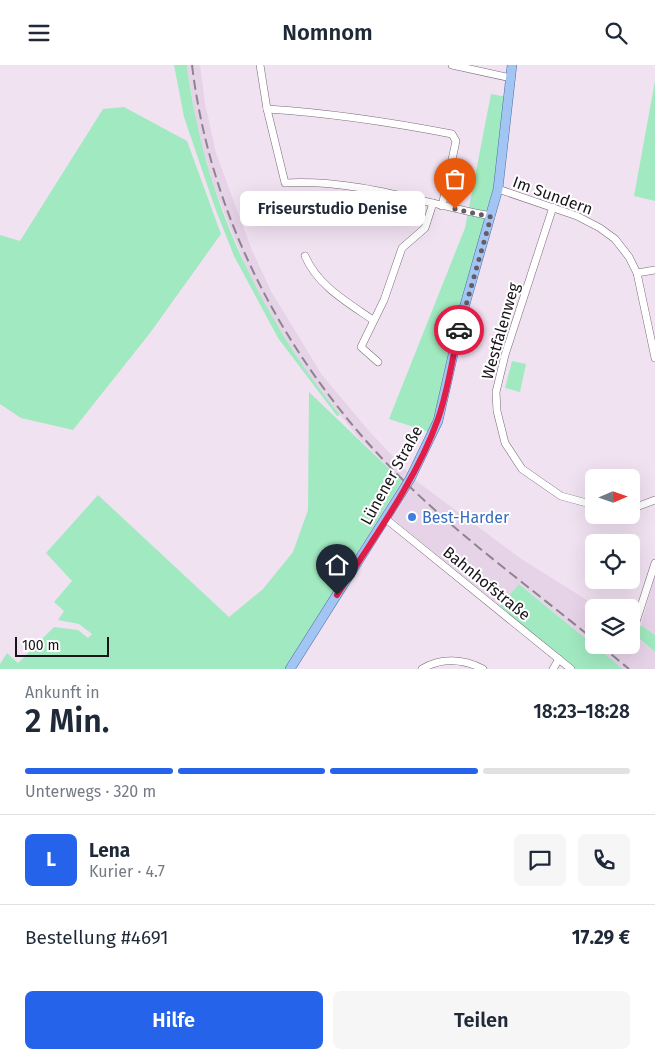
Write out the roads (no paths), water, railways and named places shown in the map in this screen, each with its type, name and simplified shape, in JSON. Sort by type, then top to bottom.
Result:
[{"type":"main road","name":"Lünener Straße","points":[[290,669],[386,519],[417,466],[438,421],[462,315],[498,189],[512,65]]},
{"type":"street","points":[[260,65],[267,109],[285,183],[310,181],[340,184],[491,217]]},
{"type":"street","points":[[452,65],[511,78]]},
{"type":"street","points":[[267,109],[321,112],[382,120],[452,134],[456,141],[442,205]]},
{"type":"street","name":"Im Sundern","points":[[498,189],[588,221],[607,233],[623,249],[637,273],[646,305],[646,325],[655,358]]},
{"type":"street","points":[[378,362],[361,347],[384,300],[402,248],[410,239],[422,231],[433,203]]},
{"type":"street","name":"Westfalenweg","points":[[553,207],[505,355],[496,392],[497,411],[505,443],[522,469],[560,495],[585,502]]},
{"type":"street","points":[[305,256],[311,270],[321,281],[373,320]]},
{"type":"street","points":[[637,273],[655,270]]},
{"type":"street","points":[[640,506],[655,500]]},
{"type":"street","name":"Bahnhofstraße","points":[[386,519],[571,669]]},
{"type":"street","points":[[640,610],[655,563]]},
{"type":"street","points":[[553,669],[559,659]]},
{"type":"street","points":[[422,669],[436,663],[458,661],[483,669]]},
{"type":"railway","points":[[192,65],[202,124],[217,182],[238,238],[263,291],[293,343],[327,392],[364,439],[405,482],[450,523],[585,633]]},
{"type":"railway","points":[[611,654],[629,669]]},
{"type":"place","name":"Friseurstudio Denise","points":[[455,209]]},
{"type":"place","name":"Best-Harder","points":[[412,517]]}]
